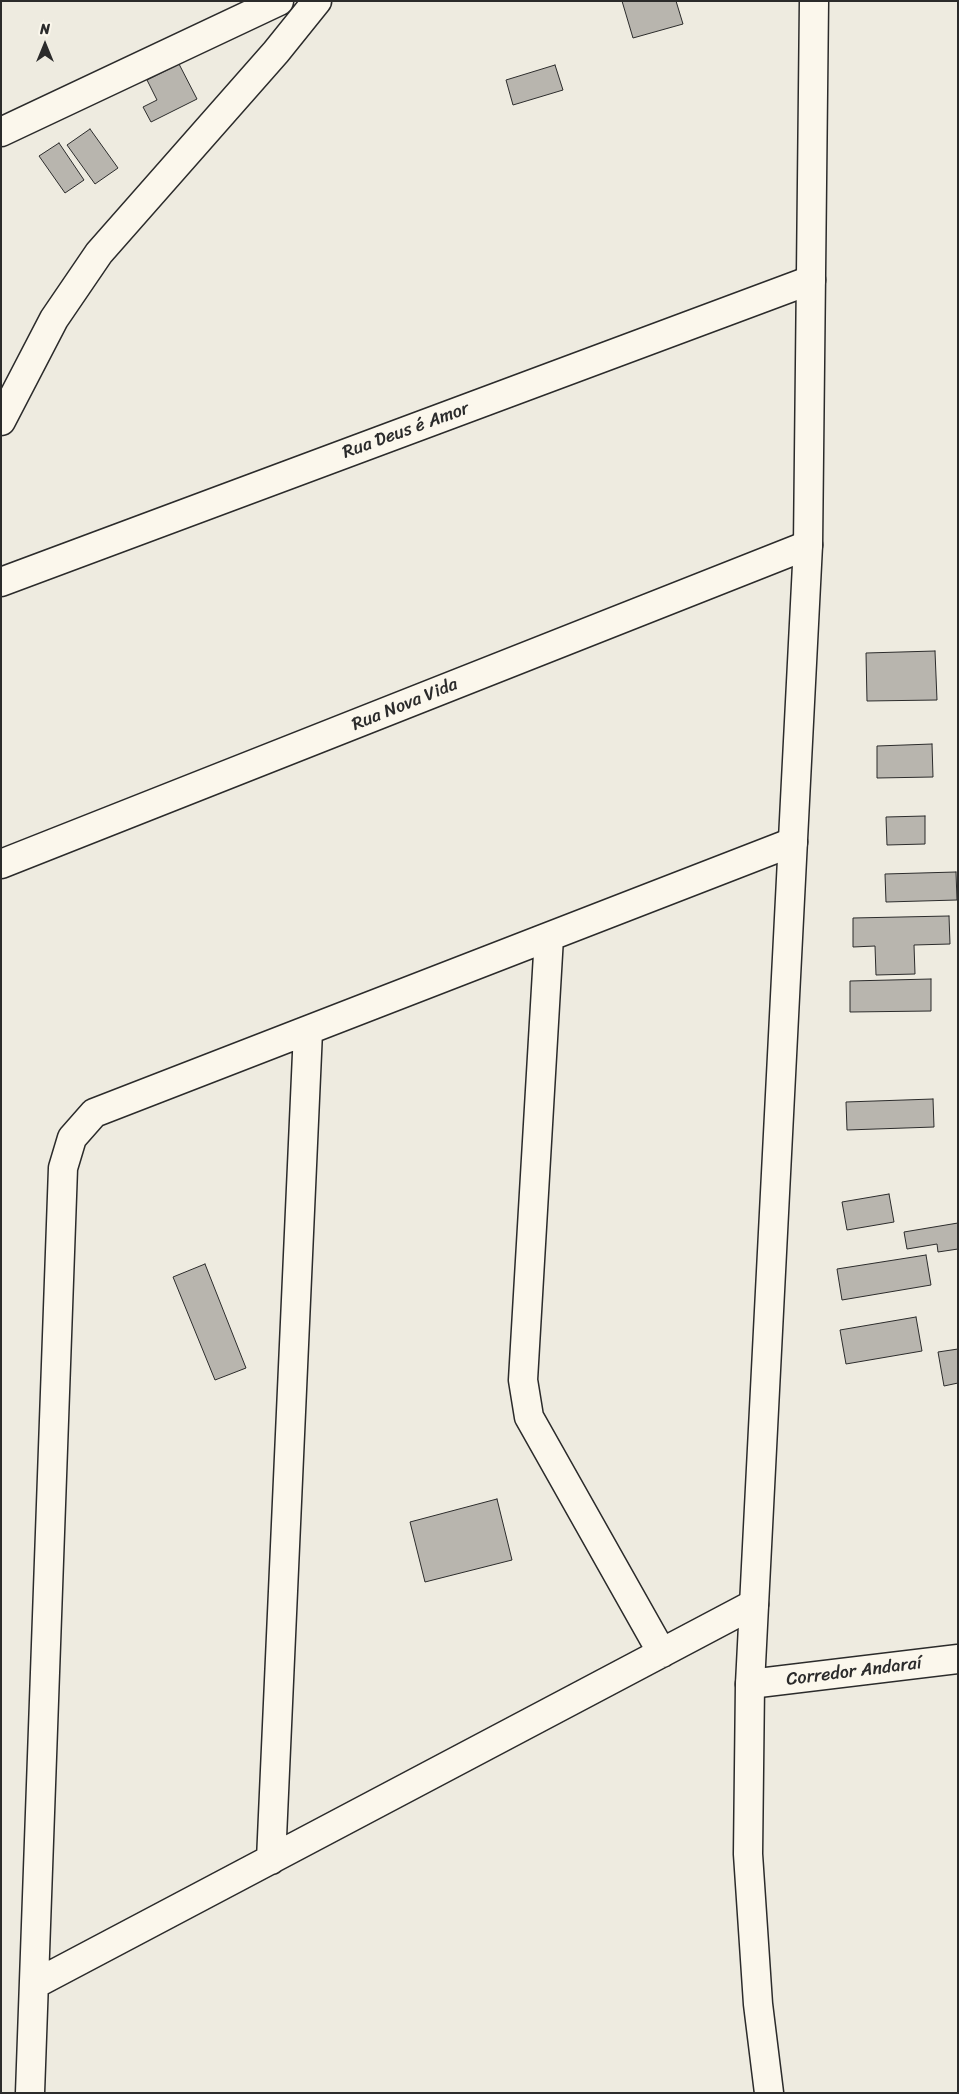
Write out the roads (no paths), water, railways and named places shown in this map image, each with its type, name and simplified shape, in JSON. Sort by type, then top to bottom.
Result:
[{"type":"street","points":[[1,132],[279,1]]},
{"type":"street","points":[[1,421],[54,319],[99,253],[276,52],[317,1]]},
{"type":"street","points":[[769,2093],[758,2004],[748,1854],[750,1684],[808,545],[814,1]]},
{"type":"street","name":"Rua Deus é Amor","points":[[1,582],[811,280]]},
{"type":"street","name":"Rua Nova Vida","points":[[1,864],[808,545]]},
{"type":"street","points":[[30,2093],[63,1168],[72,1138],[94,1113],[793,842]]},
{"type":"street","points":[[549,937],[523,1380],[529,1417],[662,1653]]},
{"type":"street","points":[[272,1860],[308,1031]]},
{"type":"street","points":[[35,1984],[754,1604]]},
{"type":"street","name":"Corredor Andaraí","points":[[750,1684],[958,1659]]}]
